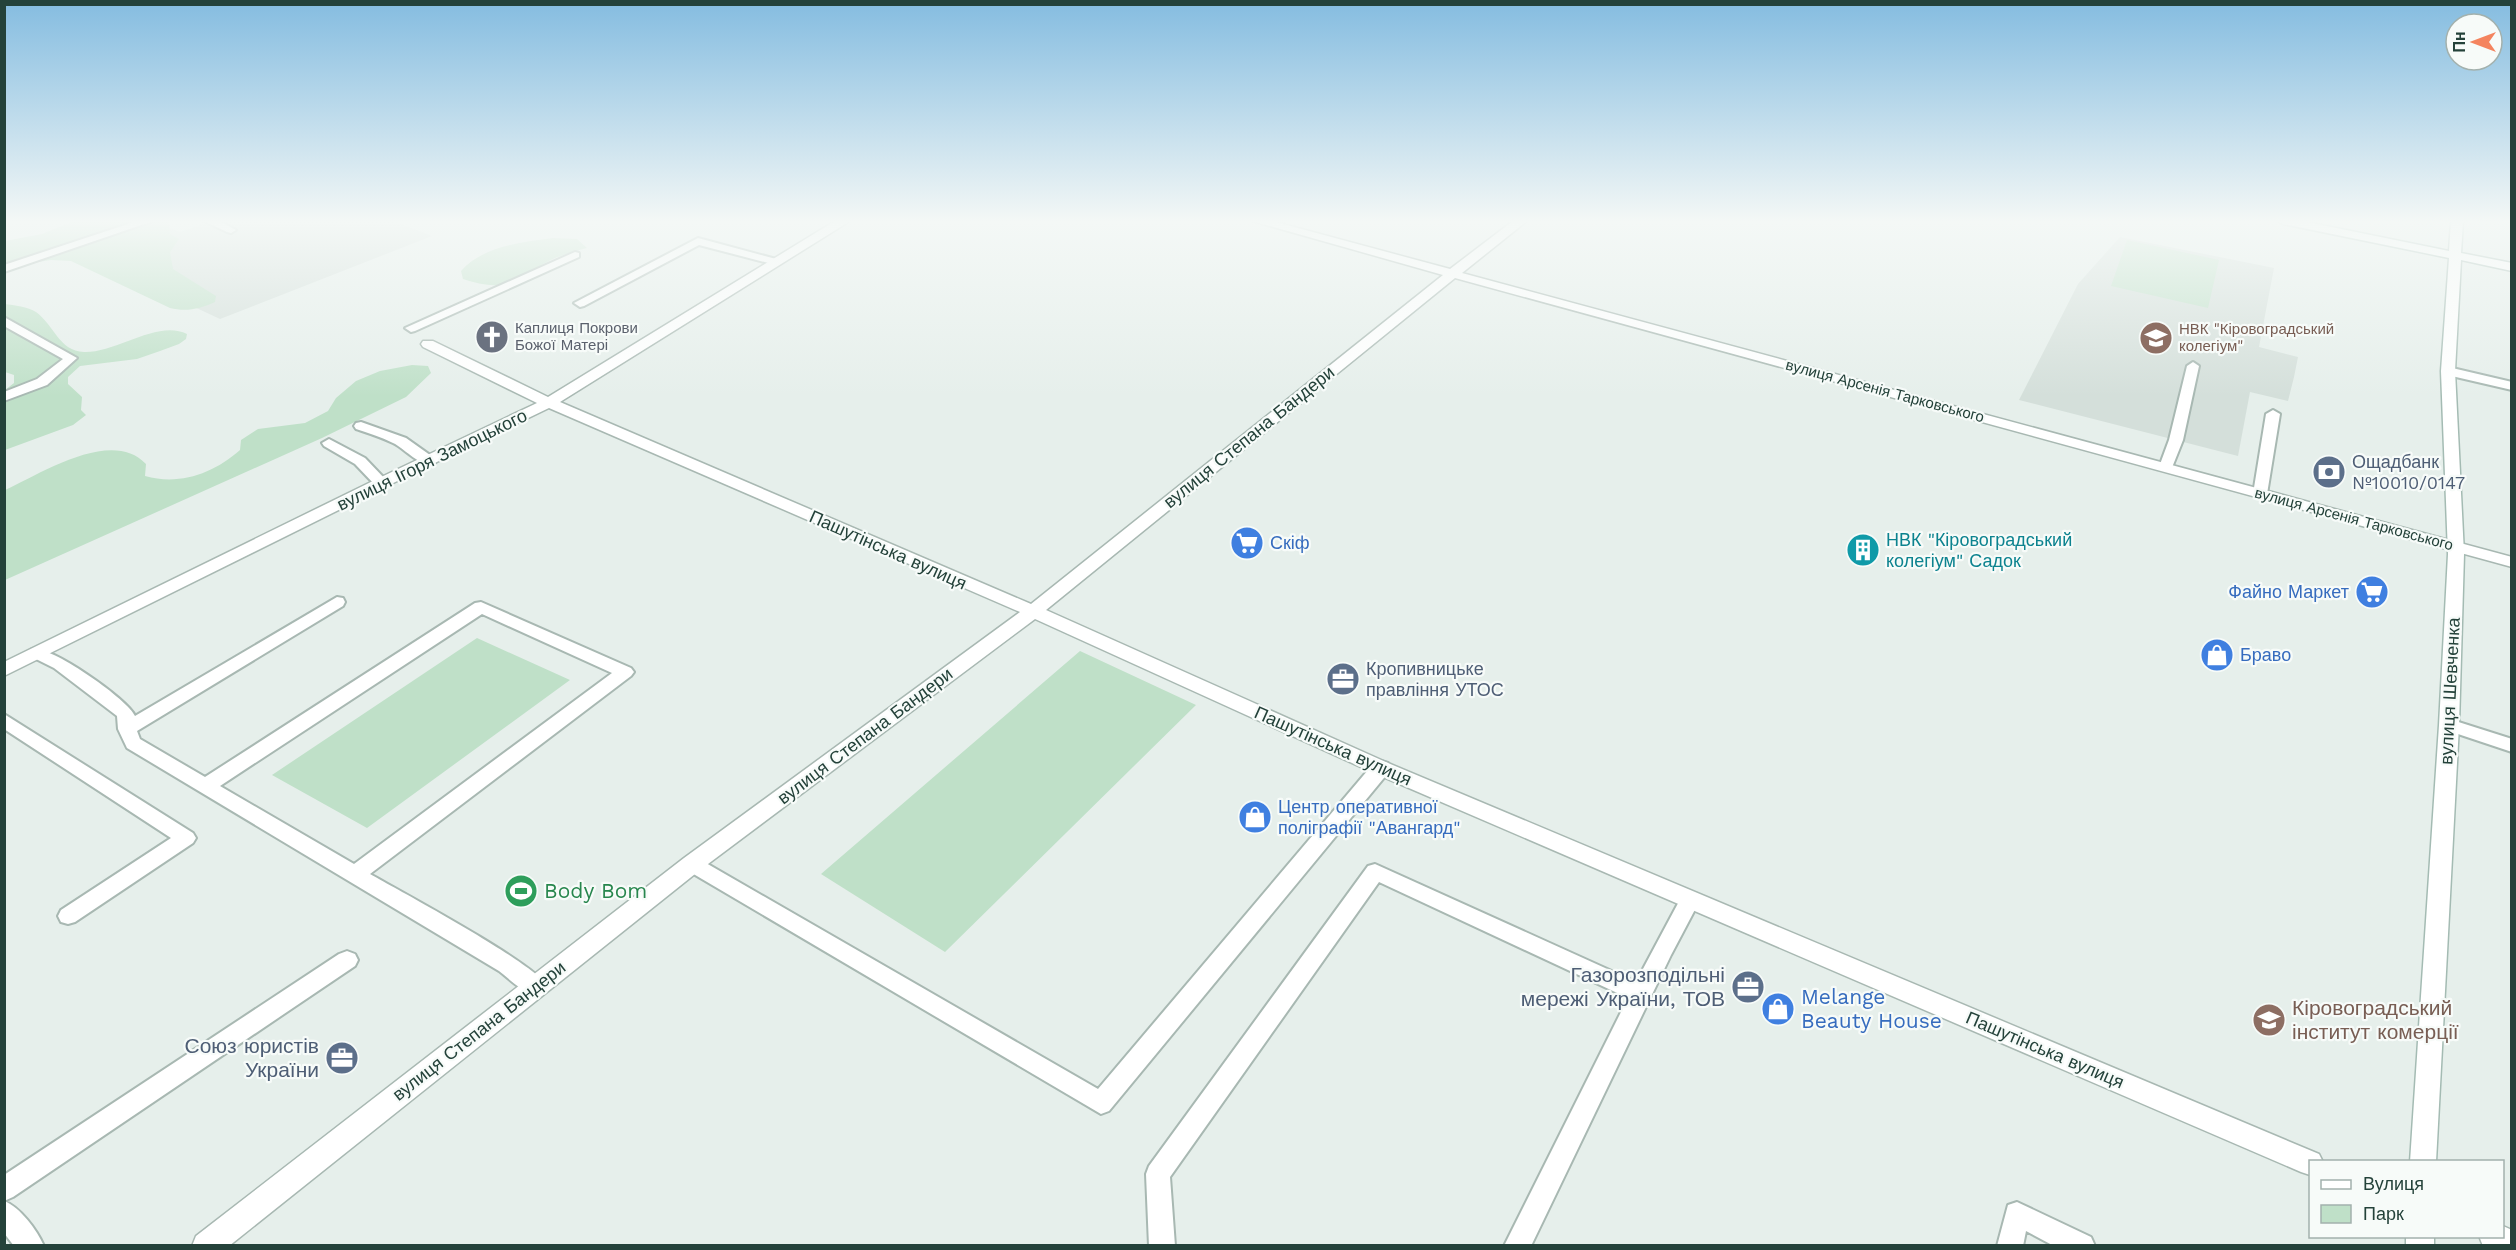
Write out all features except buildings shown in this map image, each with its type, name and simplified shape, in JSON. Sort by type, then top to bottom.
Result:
[{"type":"street","name":"вулиця Ігоря Замоцького","points":[[4,670],[381,483],[549,404],[748,279]]},
{"type":"street","name":"вулиця Степана Бандери","points":[[206,1245],[692,864],[1032,612],[1446,279]]},
{"type":"street","name":"вулиця Арсенія Тарковського","points":[[1467,279],[2511,562]]},
{"type":"street","name":"вулиця Шевченка","points":[[2423,1160],[2449,726],[2456,547],[2448,371],[2454,279]]},
{"type":"street","name":"Пашутінська вулиця","points":[[428,344],[549,404],[1032,612],[1381,768],[2309,1163]]},
{"type":"lane","points":[[428,344],[408,326],[517,279]]},
{"type":"lane","points":[[580,303],[625,279]]},
{"type":"lane","points":[[4,321],[71,358],[42,382],[4,397]]},
{"type":"lane","points":[[2166,467],[2176,440],[2193,366]]},
{"type":"lane","points":[[2448,371],[2511,386]]},
{"type":"lane","points":[[2260,494],[2273,414]]},
{"type":"lane","points":[[361,426],[401,441],[408,448],[430,460]]},
{"type":"lane","points":[[329,443],[360,461],[381,483]]},
{"type":"lane","points":[[127,729],[337,602]]},
{"type":"lane","points":[[206,786],[481,607],[625,672],[355,874]]},
{"type":"lane","points":[[38,654],[60,664],[126,714],[127,729],[133,743],[355,874],[536,986]]},
{"type":"lane","points":[[4,720],[186,838],[68,916]]},
{"type":"lane","points":[[2449,726],[2511,747]]},
{"type":"lane","points":[[692,864],[1101,1103],[1381,768]]},
{"type":"lane","points":[[1162,1245],[1158,1174],[1375,872],[1641,994]]},
{"type":"lane","points":[[1517,1245],[1690,900]]},
{"type":"lane","points":[[4,1189],[347,960]]},
{"type":"lane","points":[[4,1213],[31,1245]]},
{"type":"lane","points":[[2010,1245],[2017,1214],[2082,1245]]},
{"type":"shaded area","points":[[135,279],[321,279],[220,319]]},
{"type":"shaded area","name":"НВК \"Кіровоградський колегіум\"","points":[[2082,279],[2272,279],[2259,347],[2298,357],[2288,401],[2250,392],[2238,456],[2019,400]]},
{"type":"green space","points":[[110,279],[189,279],[216,296],[215,302],[193,309],[170,308]]},
{"type":"green space","points":[[464,279],[517,279],[503,284],[479,283]]},
{"type":"green space","points":[[2113,279],[2215,279],[2208,308],[2111,286]]},
{"type":"green space","points":[[5,304],[36,312],[68,347],[75,351],[110,348],[150,333],[163,331],[187,334],[186,339],[179,344],[137,359],[80,366],[68,377],[68,384],[82,397],[81,410],[86,415],[73,425],[5,450],[5,390],[14,383],[14,375],[5,372]]},
{"type":"green space","points":[[412,365],[428,366],[431,373],[406,397],[322,438],[5,580],[5,490],[76,457],[115,450],[132,454],[146,464],[145,476],[171,479],[196,475],[230,458],[240,450],[241,440],[258,429],[305,423],[328,411],[336,398],[356,381],[380,371]]},
{"type":"green space","points":[[477,638],[570,680],[367,828],[272,775]]},
{"type":"green space","points":[[1080,651],[1196,705],[945,952],[821,874]]},
{"type":"place","name":"Каплиця Покрови Божої Матері","points":[[492,337]]},
{"type":"place","name":"НВК \"Кіровоградський колегіум\"","points":[[2156,338]]},
{"type":"place","name":"Ощадбанк №10010/0147","points":[[2329,472]]},
{"type":"place","name":"Скіф","points":[[1247,543]]},
{"type":"place","name":"НВК \"Кіровоградський колегіум\" Садок","points":[[1863,550]]},
{"type":"place","name":"Файно Маркет","points":[[2372,592]]},
{"type":"place","name":"Браво","points":[[2217,655]]},
{"type":"place","name":"Кропивницьке правління УТОС","points":[[1343,679]]},
{"type":"place","name":"Центр оперативної поліграфії \"Авангард\"","points":[[1255,817]]},
{"type":"place","name":"Body Bom","points":[[521,891]]},
{"type":"place","name":"Газорозподільні мережі України, ТОВ","points":[[1748,987]]},
{"type":"place","name":"Melange Beauty House","points":[[1778,1009]]},
{"type":"place","name":"Кіровоградський інститут комерції","points":[[2269,1020]]},
{"type":"place","name":"Союз юристів України","points":[[342,1058]]}]
